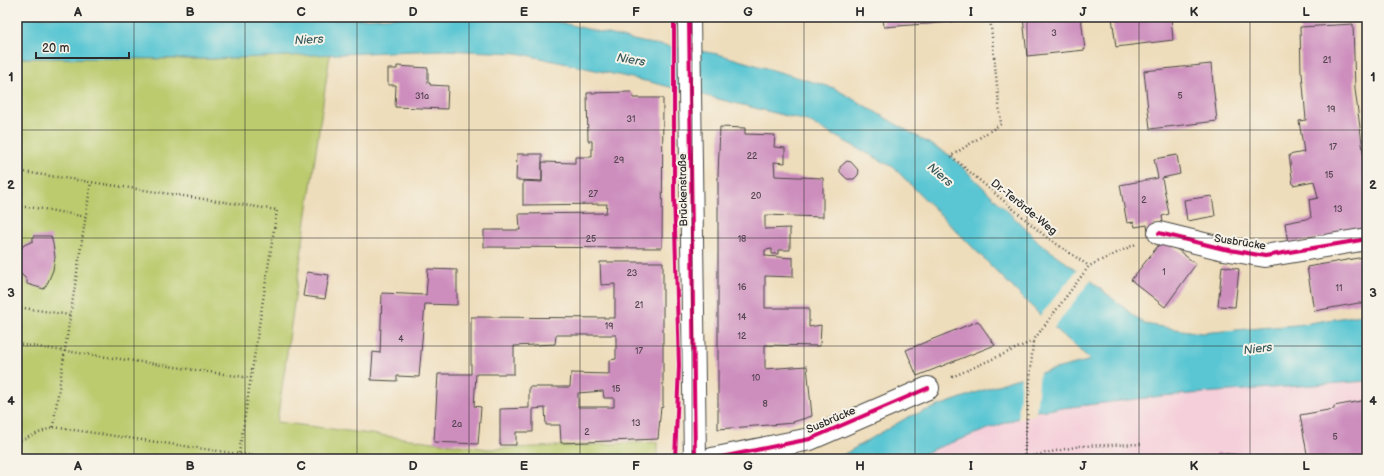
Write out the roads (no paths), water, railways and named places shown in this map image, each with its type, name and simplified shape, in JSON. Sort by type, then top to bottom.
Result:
[{"type":"street","name":"Brückenstraße","points":[[689,17],[694,459]]},
{"type":"street","name":"Susbrücke","points":[[1159,233],[1224,249],[1266,256],[1367,239]]},
{"type":"street","name":"Susbrücke","points":[[712,459],[810,439],[928,388]]},
{"type":"water","name":"Niers","points":[[17,17],[216,17],[336,20],[397,17],[537,17],[642,42],[718,54],[834,88],[951,156],[1041,244],[1091,281],[1144,324],[1201,333],[1296,325],[1367,314],[1367,381],[1162,396],[1037,411],[934,449],[914,459],[836,459],[908,417],[1012,380],[1091,360],[1039,314],[893,167],[807,121],[650,82],[517,53],[442,50],[210,59],[17,58]]}]
